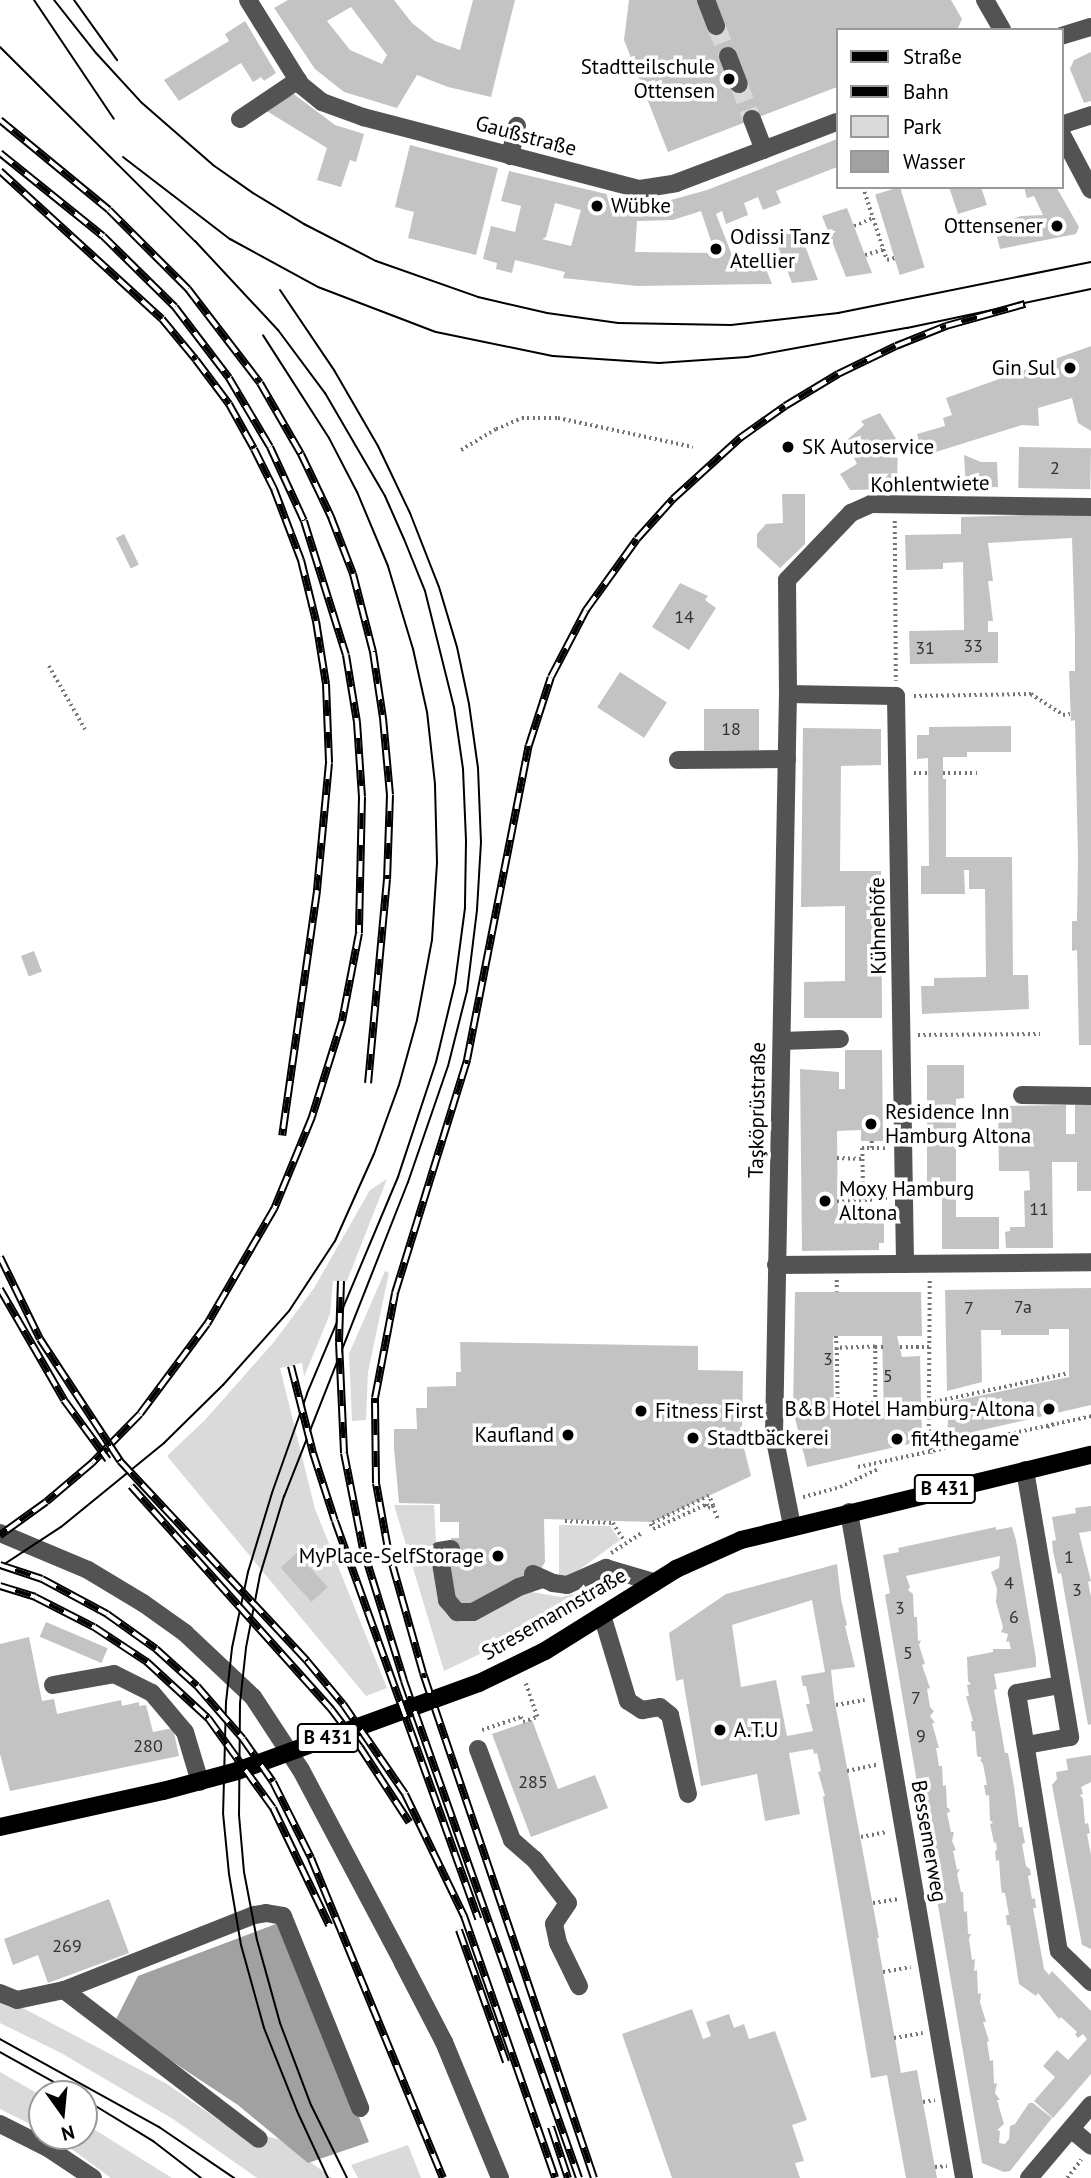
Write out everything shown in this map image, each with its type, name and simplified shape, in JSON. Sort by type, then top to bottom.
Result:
[{"type":"main road","name":"Stresemannstraße","points":[[0,1827],[200,1782],[500,1675],[603,1615],[653,1582],[720,1548],[792,1526],[1091,1455]]},
{"type":"street","name":"Gaußstraße","points":[[248,0],[298,80],[322,102],[363,117],[640,189],[676,183],[836,122]]},
{"type":"street","points":[[706,0],[716,26]]},
{"type":"street","points":[[985,0],[1001,28]]},
{"type":"street","points":[[1063,35],[1091,27]]},
{"type":"street","points":[[728,56],[739,84]]},
{"type":"street","points":[[240,119],[298,80]]},
{"type":"street","points":[[1063,124],[1091,115]]},
{"type":"street","points":[[752,119],[764,150]]},
{"type":"street","points":[[510,156],[517,126]]},
{"type":"street","points":[[1063,137],[1091,190]]},
{"type":"street","name":"Kohlentwiete","points":[[788,694],[787,580],[850,513],[871,504],[1091,507]]},
{"type":"street","points":[[788,694],[897,696]]},
{"type":"street","name":"Taşköprüstraße","points":[[788,694],[774,1435],[792,1526]]},
{"type":"street","name":"Kühnehöfe","points":[[897,696],[905,1264]]},
{"type":"street","points":[[678,760],[787,759]]},
{"type":"street","points":[[782,1041],[840,1039]]},
{"type":"street","points":[[1022,1095],[1091,1096]]},
{"type":"street","points":[[776,1265],[1091,1262]]},
{"type":"street","points":[[1025,1470],[1070,1737],[1027,1745]]},
{"type":"street","name":"Bessemerweg","points":[[849,1512],[964,2178]]},
{"type":"street","points":[[0,1533],[88,1570],[143,1603],[185,1633],[253,1697],[301,1770],[444,2042],[500,2178]]},
{"type":"street","points":[[451,1549],[439,1551],[447,1600],[457,1612],[473,1612],[538,1576],[567,1585],[596,1571],[612,1569],[653,1582]]},
{"type":"street","points":[[603,1615],[628,1701],[642,1710],[660,1707],[670,1715],[688,1794]]},
{"type":"street","points":[[53,1685],[114,1674],[152,1693],[185,1732],[200,1782]]},
{"type":"street","points":[[1060,1685],[1017,1693],[1059,1951],[1091,1982]]},
{"type":"street","points":[[478,1749],[512,1840],[535,1860],[568,1903],[554,1924],[558,1943],[579,1986]]},
{"type":"street","points":[[0,1993],[17,2000],[64,1990],[254,1915],[283,1916],[360,2108]]},
{"type":"street","points":[[64,1990],[259,2139]]},
{"type":"street","points":[[1029,2178],[1091,2105]]},
{"type":"street","points":[[0,2124],[71,2172],[92,2178]]},
{"type":"street","points":[[1071,2129],[1087,2152]]},
{"type":"path","points":[[864,189],[887,260],[895,258]]},
{"type":"path","points":[[853,226],[881,213]]},
{"type":"path","points":[[879,237],[887,234]]},
{"type":"path","points":[[865,255],[884,250]]},
{"type":"path","points":[[461,450],[496,429],[522,418],[558,418],[694,447]]},
{"type":"path","points":[[895,504],[897,696],[1031,694],[1063,715],[1070,714]]},
{"type":"path","points":[[48,666],[85,729]]},
{"type":"path","points":[[943,773],[977,773]]},
{"type":"path","points":[[902,1035],[1040,1034]]},
{"type":"path","points":[[872,1141],[872,1148]]},
{"type":"path","points":[[863,1200],[862,1147],[890,1148]]},
{"type":"path","points":[[837,1158],[863,1159]]},
{"type":"path","points":[[837,1201],[889,1199]]},
{"type":"path","points":[[929,1265],[929,1404],[932,1452]]},
{"type":"path","points":[[836,1336],[838,1404],[875,1402],[875,1347]]},
{"type":"path","points":[[837,1348],[883,1347]]},
{"type":"path","points":[[900,1347],[929,1347]]},
{"type":"path","points":[[929,1404],[1069,1373]]},
{"type":"path","points":[[857,1403],[858,1414]]},
{"type":"path","points":[[858,1467],[1091,1416]]},
{"type":"path","points":[[1047,1427],[1061,1421]]},
{"type":"path","points":[[834,1489],[878,1469]]},
{"type":"path","points":[[713,1506],[708,1508],[707,1504],[653,1529],[651,1524],[709,1496],[713,1506],[718,1519]]},
{"type":"path","points":[[565,1521],[613,1523],[625,1542]]},
{"type":"path","points":[[596,1571],[625,1542],[643,1532]]},
{"type":"path","points":[[482,1730],[521,1717],[523,1722],[537,1717],[525,1683]]},
{"type":"path","points":[[835,1705],[867,1700]]},
{"type":"path","points":[[847,1771],[878,1765]]},
{"type":"path","points":[[861,1837],[889,1832]]},
{"type":"path","points":[[873,1903],[901,1899]]},
{"type":"path","points":[[883,1972],[913,1966]]},
{"type":"path","points":[[894,2038],[924,2033]]},
{"type":"path","points":[[923,2102],[936,2100]]},
{"type":"path","points":[[1067,2178],[1087,2152]]},
{"type":"path","points":[[935,2167],[948,2165]]},
{"type":"green space","points":[[387,1179],[347,1281],[333,1281],[330,1314],[304,1377],[302,1363],[280,1368],[315,1509],[387,1688],[366,1696],[167,1456],[205,1420],[274,1342],[314,1288],[370,1190]]},
{"type":"green space","points":[[385,1271],[389,1273],[368,1372],[366,1420],[352,1421],[349,1354]]},
{"type":"green space","points":[[394,1505],[434,1505],[439,1599],[520,1590],[561,1597],[584,1591],[520,1635],[444,1671]]},
{"type":"green space","points":[[559,1525],[610,1526],[620,1540],[572,1575],[559,1576]]},
{"type":"green space","points":[[0,1996],[167,2084],[227,2126],[281,2140],[332,2178],[257,2178],[173,2119],[61,2053],[0,2023]]},
{"type":"green space","points":[[0,2072],[28,2088],[28,2123],[0,2109]]},
{"type":"green space","points":[[98,2132],[172,2178],[111,2178],[73,2150],[98,2150]]},
{"type":"green space","points":[[408,2145],[421,2178],[358,2178],[351,2165]]},
{"type":"water","points":[[281,1922],[369,2142],[308,2163],[238,2105],[114,2023],[138,1976]]},
{"type":"building","points":[[288,0],[394,0],[412,23],[435,41],[460,50],[473,0],[515,0],[491,97],[448,87],[417,75],[397,108],[344,92],[315,69],[274,8]],"holes":[[[351,7],[387,55],[382,64],[350,50],[327,21]]]},
{"type":"building","name":"Stadtteilschule Ottensen","points":[[629,0],[951,0],[962,19],[958,28],[836,28],[836,87],[668,152],[624,40]]},
{"type":"building","points":[[245,21],[276,73],[264,81],[261,77],[253,82],[241,63],[179,101],[164,80],[229,41],[225,34]]},
{"type":"building","points":[[1091,52],[1091,101],[1084,103],[1070,69],[1074,60]]},
{"type":"building","points":[[291,92],[335,125],[364,134],[356,162],[350,160],[341,187],[317,180],[327,148],[265,110]]},
{"type":"building","points":[[836,139],[836,167],[776,191],[781,203],[763,210],[758,197],[744,203],[748,215],[726,224],[722,211],[716,214],[735,263],[760,254],[772,284],[637,286],[563,278],[565,272],[515,260],[512,273],[496,269],[497,263],[483,259],[491,226],[515,232],[521,206],[501,201],[509,171],[653,205],[707,190]],"holes":[[[555,203],[581,210],[571,246],[542,239],[546,237]],[[701,211],[715,253],[635,252],[637,221],[673,220]]]},
{"type":"building","points":[[410,145],[498,168],[476,255],[408,238],[414,212],[395,207]]},
{"type":"building","points":[[893,189],[901,189],[925,267],[900,275],[875,195]]},
{"type":"building","points":[[950,189],[982,189],[987,205],[958,214]]},
{"type":"building","points":[[1025,189],[1057,189],[1079,227],[1076,234],[1000,249],[994,225],[1021,216],[1043,215],[1034,196],[1027,198]]},
{"type":"building","points":[[847,208],[872,273],[846,277],[822,216]]},
{"type":"building","points":[[798,227],[818,280],[792,283],[774,236]]},
{"type":"building","points":[[1091,346],[1091,431],[1078,423],[1072,398],[1038,408],[1039,426],[1022,425],[923,456],[917,434],[945,426],[943,418],[952,415],[946,398]]},
{"type":"building","points":[[880,413],[898,442],[897,489],[850,490],[840,474],[857,464],[846,441],[864,425],[861,421]]},
{"type":"building","points":[[1019,447],[1091,448],[1090,489],[1018,488]]},
{"type":"building","points":[[964,455],[981,462],[997,462],[998,487],[966,488]]},
{"type":"building","points":[[782,494],[805,494],[805,544],[780,568],[757,547],[757,534],[766,524],[783,523]]},
{"type":"building","points":[[1091,513],[1091,1045],[1079,1045],[1077,950],[1072,951],[1072,921],[1077,921],[1078,857],[1075,720],[1071,721],[1069,671],[1075,671],[1072,538],[988,543],[993,581],[988,581],[993,621],[988,621],[988,632],[998,632],[998,663],[910,664],[909,631],[964,630],[963,562],[943,563],[943,569],[906,570],[905,535],[961,534],[961,517]]},
{"type":"building","points":[[124,534],[139,565],[131,569],[116,538]]},
{"type":"building","points":[[680,583],[708,596],[705,600],[716,608],[689,650],[652,627]]},
{"type":"building","points":[[620,672],[667,702],[644,738],[597,707]]},
{"type":"building","points":[[704,709],[759,709],[759,750],[704,750]]},
{"type":"building","points":[[1011,726],[1011,752],[967,752],[967,757],[943,757],[943,779],[946,779],[946,857],[1012,857],[1013,975],[1028,975],[1029,1009],[922,1014],[921,986],[934,986],[934,978],[986,977],[985,889],[969,889],[969,870],[964,870],[965,894],[921,894],[921,866],[929,866],[928,758],[917,759],[917,735],[929,735],[929,727]]},
{"type":"building","points":[[803,728],[881,729],[881,765],[841,766],[840,871],[881,871],[882,1018],[804,1018],[804,982],[845,981],[845,906],[801,907]]},
{"type":"building","points":[[34,951],[42,972],[29,977],[21,956]]},
{"type":"building","points":[[845,1050],[882,1050],[883,1141],[861,1141],[861,1130],[837,1131],[838,1217],[863,1216],[863,1207],[884,1207],[884,1243],[879,1243],[879,1250],[802,1251],[800,1069],[839,1072],[839,1089],[845,1089]]},
{"type":"building","points":[[927,1065],[964,1065],[964,1098],[956,1099],[956,1217],[999,1217],[999,1249],[942,1249],[942,1196],[927,1196]]},
{"type":"building","points":[[1066,1105],[1066,1134],[1075,1134],[1075,1105],[1091,1105],[1091,1191],[1077,1191],[1077,1162],[1052,1162],[1053,1248],[1006,1248],[1005,1232],[1010,1231],[1010,1227],[1025,1227],[1024,1191],[1030,1190],[1029,1171],[999,1171],[998,1106]]},
{"type":"building","points":[[1091,1288],[1091,1405],[947,1438],[949,1402],[1069,1377],[1069,1329],[1049,1329],[1049,1335],[1001,1335],[1001,1330],[981,1330],[982,1382],[947,1391],[945,1290]]},
{"type":"building","points":[[795,1292],[921,1292],[922,1336],[897,1336],[902,1357],[920,1356],[922,1441],[807,1467],[793,1410]],"holes":[[[833,1336],[882,1336],[884,1413],[834,1414]]]},
{"type":"building","name":"Kaufland","points":[[460,1342],[698,1346],[698,1370],[743,1371],[742,1440],[751,1476],[653,1522],[544,1519],[545,1562],[541,1569],[473,1606],[457,1606],[445,1566],[451,1566],[451,1538],[459,1538],[459,1522],[440,1522],[440,1504],[399,1503],[394,1429],[417,1429],[416,1408],[427,1408],[427,1387],[456,1386],[456,1372],[461,1372]]},
{"type":"building","points":[[1091,1506],[1091,1531],[1079,1533],[1091,1581],[1088,1582],[1091,1597],[1091,1724],[1088,1725],[1061,1573],[1058,1574],[1053,1551],[1052,1541],[1056,1540],[1052,1517],[1076,1513],[1075,1508]]},
{"type":"building","points":[[996,1527],[996,1530],[1012,1527],[1016,1540],[1036,1659],[1036,1667],[994,1674],[997,1689],[994,1690],[1005,1753],[1008,1753],[1019,1827],[1022,1827],[1025,1843],[1022,1844],[1026,1866],[1030,1869],[1031,1875],[1028,1876],[1032,1899],[1035,1898],[1036,1908],[1033,1908],[1044,1969],[1049,1975],[1052,1971],[1091,2011],[1091,2074],[1053,2118],[1034,2101],[1055,2077],[1043,2066],[1057,2050],[1068,2060],[1087,2039],[1083,2034],[1078,2038],[1075,2034],[1077,2032],[1061,2017],[1059,2019],[1038,1993],[1036,1996],[1019,1984],[1010,1925],[1007,1925],[1006,1915],[1009,1915],[1005,1893],[1002,1893],[1001,1888],[999,1860],[996,1861],[996,1842],[994,1843],[990,1824],[993,1823],[990,1820],[989,1795],[986,1796],[984,1785],[987,1785],[980,1760],[982,1758],[977,1756],[975,1731],[972,1731],[973,1721],[966,1696],[969,1696],[967,1685],[971,1684],[968,1681],[967,1657],[993,1652],[993,1649],[1011,1649],[1009,1641],[1006,1642],[1008,1634],[1001,1632],[1003,1627],[996,1602],[997,1589],[991,1572],[999,1568],[1000,1556],[906,1576],[910,1587],[908,1590],[913,1594],[918,1641],[921,1640],[919,1645],[925,1664],[922,1665],[930,1688],[927,1689],[930,1707],[934,1711],[930,1716],[935,1723],[932,1723],[939,1748],[936,1748],[939,1766],[942,1766],[943,1786],[946,1785],[947,1808],[950,1812],[947,1813],[951,1832],[954,1832],[952,1841],[956,1850],[953,1851],[957,1870],[960,1869],[957,1874],[963,1892],[964,1912],[967,1911],[972,1960],[975,1959],[974,1971],[977,1970],[978,1994],[981,1993],[980,2002],[986,2022],[983,2022],[989,2041],[990,2061],[993,2060],[994,2084],[997,2083],[995,2093],[1000,2100],[997,2100],[1004,2124],[997,2130],[1000,2131],[999,2143],[1005,2144],[1009,2139],[1010,2126],[1015,2124],[1029,2103],[1033,2103],[1052,2118],[1010,2171],[1004,2172],[982,2163],[885,1595],[890,1593],[883,1555],[899,1552],[898,1548]]},
{"type":"building","points":[[297,1553],[328,1587],[311,1602],[281,1568]]},
{"type":"building","points":[[837,1564],[847,1625],[845,1626],[855,1667],[831,1670],[834,1698],[901,2073],[917,2070],[937,2178],[906,2178],[887,2075],[871,2078],[823,1797],[825,1796],[818,1772],[821,1771],[817,1753],[814,1754],[813,1749],[789,1753],[800,1814],[765,1821],[757,1774],[701,1786],[683,1679],[676,1681],[669,1633],[726,1594]],"holes":[[[812,1600],[825,1672],[801,1676],[810,1704],[806,1704],[813,1731],[787,1736],[776,1680],[741,1687],[732,1625]]]},
{"type":"building","points":[[46,1622],[108,1648],[101,1663],[40,1637]]},
{"type":"building","points":[[29,1637],[42,1701],[54,1699],[57,1714],[121,1700],[122,1706],[139,1702],[139,1706],[146,1705],[153,1732],[173,1728],[179,1756],[10,1791],[0,1754],[0,1644]]},
{"type":"building","points":[[532,1720],[558,1789],[595,1775],[608,1808],[531,1837],[492,1734]]},
{"type":"building","points":[[1091,1755],[1091,1782],[1081,1787],[1083,1794],[1080,1795],[1083,1799],[1085,1824],[1088,1823],[1090,1833],[1087,1834],[1091,1855],[1091,1949],[1082,1945],[1052,1785],[1057,1779],[1056,1772],[1068,1770],[1066,1759]]},
{"type":"building","points":[[109,1899],[129,1953],[48,1983],[38,1955],[13,1965],[4,1939]]},
{"type":"building","points":[[692,2009],[703,2039],[711,2036],[706,2022],[729,2014],[734,2028],[744,2024],[749,2039],[775,2031],[807,2120],[792,2125],[804,2161],[795,2163],[800,2178],[672,2178],[622,2034]]},
{"type":"tunnel","points":[[716,26],[728,56]]},
{"type":"tunnel","points":[[739,84],[752,119]]},
{"type":"tram line","points":[[34,0],[114,119]]},
{"type":"tram line","points":[[54,0],[96,53],[142,103],[213,165],[304,224],[376,261],[478,297],[547,313],[618,323],[731,325],[838,313],[1091,262]]},
{"type":"tram line","points":[[74,0],[117,60]]},
{"type":"tram line","points":[[0,47],[195,241],[278,330],[325,393],[385,496],[404,539],[425,591],[454,707],[463,769],[466,841],[465,908],[455,983],[436,1062],[398,1177],[307,1394],[272,1493],[248,1572],[232,1648],[226,1702],[223,1813],[229,1874],[241,1945],[264,2028],[297,2111],[328,2178]]},
{"type":"tram line","points":[[123,157],[230,239],[318,287],[436,332],[553,356],[659,363],[747,357],[907,328],[1091,289]]},
{"type":"tram line","points":[[280,290],[334,370],[378,446],[410,513],[439,587],[457,647],[469,704],[478,768],[481,842],[477,910],[467,991],[448,1066],[408,1182],[284,1496],[260,1575],[246,1648],[240,1703],[239,1815],[244,1872],[257,1940],[280,2023],[311,2105],[347,2178]]},
{"type":"tram line","points":[[0,1567],[61,1527],[164,1443],[223,1385],[289,1311],[335,1241],[374,1154],[399,1085],[417,1020],[432,940],[437,862],[435,784],[427,712],[413,649],[388,566],[357,492],[329,438],[263,335]]},
{"type":"tram line","points":[[0,2039],[159,2127],[234,2178]]},
{"type":"tram line","points":[[0,2052],[50,2080]]},
{"type":"tram line","points":[[98,2108],[153,2141],[201,2178]]},
{"type":"railway","points":[[0,120],[109,210],[188,289],[260,383],[301,454],[331,517],[353,574],[373,652],[383,718],[390,795],[387,879],[368,1083]]},
{"type":"railway","points":[[0,153],[103,236],[175,307],[229,378],[270,447],[304,521],[346,655],[357,722],[362,797],[359,933],[342,1021],[312,1117],[274,1209],[207,1324],[140,1414],[92,1463],[46,1502],[0,1535]]},
{"type":"railway","points":[[0,171],[162,319],[196,360],[229,404],[254,449],[274,489],[301,560],[316,621],[326,684],[329,763],[317,891],[282,1136]]},
{"type":"railway","points":[[594,2178],[423,1673],[388,1549],[376,1483],[375,1398],[395,1293],[467,1060],[529,745],[551,677],[586,610],[637,539],[673,499],[740,438],[785,406],[838,374],[896,346],[946,326],[1025,304]]},
{"type":"railway","points":[[0,1257],[40,1339],[120,1461],[307,1661],[343,1704],[405,1794],[464,1916],[555,2178]]},
{"type":"railway","points":[[341,1281],[339,1342],[344,1453],[363,1549],[404,1681],[579,2178]]},
{"type":"railway","points":[[0,1289],[64,1400],[108,1460]]},
{"type":"railway","points":[[291,1366],[313,1453],[335,1521],[478,1919]]},
{"type":"railway","points":[[131,1486],[331,1709],[360,1747],[409,1822]]},
{"type":"railway","points":[[0,1565],[42,1579],[107,1614],[156,1649],[197,1686],[243,1739],[273,1782],[311,1858],[443,2178]]},
{"type":"railway","points":[[0,1586],[35,1597],[94,1627],[147,1662],[208,1718],[273,1808],[329,1925]]},
{"type":"railway","points":[[459,1930],[506,2062]]},
{"type":"railway","points":[[551,2127],[568,2178]]},
{"type":"place","name":"Stadtteilschule Ottensen","points":[[729,79]]},
{"type":"place","name":"Wübke","points":[[597,206]]},
{"type":"place","name":"Ottensener","points":[[1057,226]]},
{"type":"place","name":"Odissi Tanz Atellier","points":[[716,249]]},
{"type":"place","name":"Gin Sul","points":[[1070,368]]},
{"type":"place","name":"SK Autoservice","points":[[788,447]]},
{"type":"place","name":"Residence Inn Hamburg Altona","points":[[871,1124]]},
{"type":"place","name":"Moxy Hamburg Altona","points":[[825,1201]]},
{"type":"place","name":"B&B Hotel Hamburg-Altona","points":[[1049,1409]]},
{"type":"place","name":"Fitness First","points":[[641,1411]]},
{"type":"place","name":"Kaufland","points":[[568,1435]]},
{"type":"place","name":"Stadtbäckerei","points":[[693,1438]]},
{"type":"place","name":"fit4thegame","points":[[897,1439]]},
{"type":"place","name":"MyPlace-SelfStorage","points":[[498,1556]]},
{"type":"place","name":"A.T.U","points":[[720,1730]]}]
